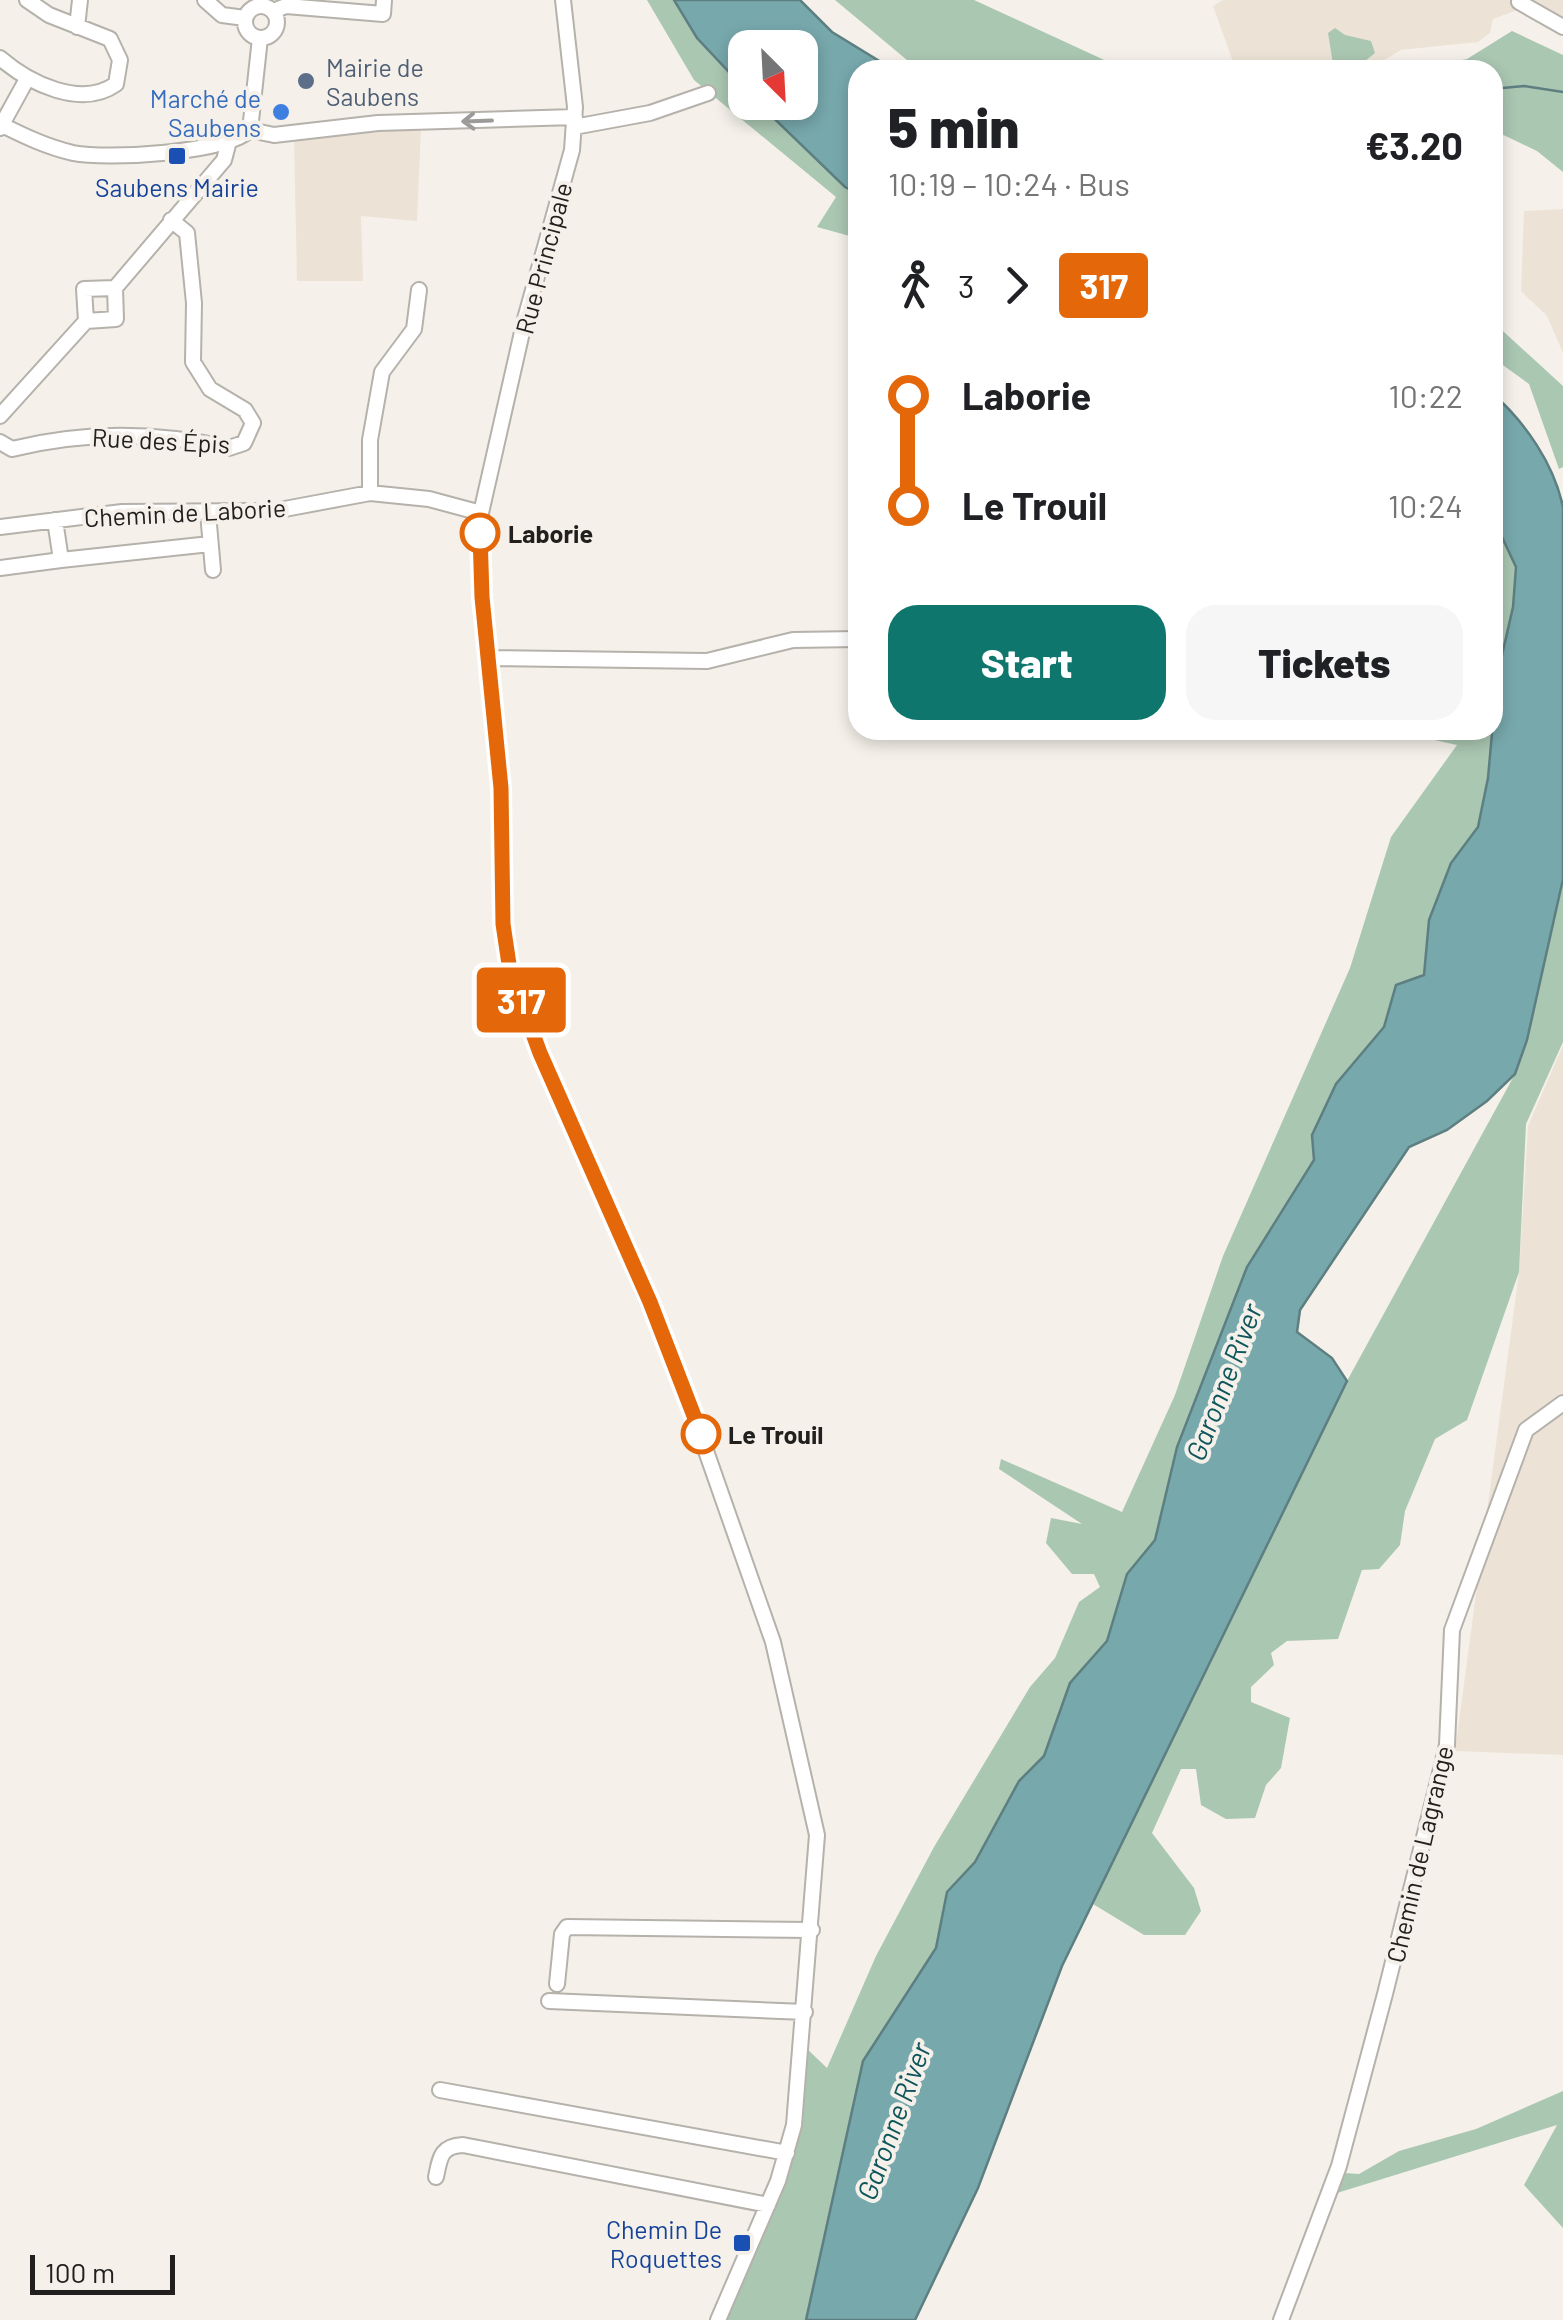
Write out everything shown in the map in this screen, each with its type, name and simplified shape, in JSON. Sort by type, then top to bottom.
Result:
[{"type":"street","points":[[0,58],[27,80],[82,96],[104,93],[116,84],[121,72],[116,48],[96,32],[77,27],[27,0]]},
{"type":"street","points":[[77,27],[80,0]]},
{"type":"street","points":[[204,0],[222,14],[246,15],[255,6],[382,14],[384,0]]},
{"type":"street","points":[[217,0],[246,15]]},
{"type":"street","name":"Rue Principale","points":[[480,513],[525,319],[572,150],[574,122],[563,0]]},
{"type":"street","points":[[1515,1],[1563,26]]},
{"type":"street","points":[[260,38],[274,30],[271,6]]},
{"type":"street","points":[[246,15],[248,32],[260,38]]},
{"type":"street","points":[[250,130],[260,38]]},
{"type":"street","points":[[27,80],[1,126],[40,144],[103,158],[230,142],[250,130],[274,135],[378,123],[574,122],[650,113],[708,93]]},
{"type":"street","points":[[0,416],[86,321],[116,319],[115,288],[224,160],[230,142]]},
{"type":"street","points":[[208,145],[209,174]]},
{"type":"street","name":"Rue des Épis","points":[[0,442],[12,448],[103,434],[229,448],[244,443],[252,422],[245,410],[210,388],[193,362],[194,303],[187,233],[171,220]]},
{"type":"street","points":[[86,321],[84,289],[115,288]]},
{"type":"street","points":[[370,492],[370,440],[382,372],[414,329],[420,290]]},
{"type":"street","name":"Chemin de Laborie","points":[[0,527],[122,512],[274,511],[370,492],[429,500],[480,513]]},
{"type":"street","points":[[208,513],[212,570]]},
{"type":"street","points":[[480,513],[482,597],[501,788],[503,924],[510,971],[540,1053],[679,1374],[773,1642],[817,1835],[797,2111],[788,2153],[718,2320]]},
{"type":"street","points":[[55,520],[62,560]]},
{"type":"street","points":[[0,568],[210,544]]},
{"type":"street","points":[[491,658],[707,661],[793,640],[848,639]]},
{"type":"street","name":"Chemin de Lagrange","points":[[1280,2320],[1339,2166],[1385,1994],[1447,1744],[1452,1630],[1526,1430],[1563,1402]]},
{"type":"street","points":[[556,1984],[562,1934],[568,1927],[812,1930]]},
{"type":"street","points":[[549,2001],[805,2012]]},
{"type":"street","points":[[440,2090],[788,2153]]},
{"type":"street","points":[[436,2177],[441,2153],[450,2145],[464,2145],[768,2205]]},
{"type":"shaded area","points":[[1223,0],[1563,0],[1563,17],[1533,4],[1493,19],[1490,33],[1478,42],[1401,50],[1384,60],[1232,60],[1213,6]]},
{"type":"shaded area","points":[[421,129],[417,221],[361,216],[363,281],[297,281],[294,138]]},
{"type":"shaded area","points":[[1563,209],[1563,353],[1547,316],[1521,291],[1524,211]]},
{"type":"shaded area","points":[[1563,1045],[1563,1755],[1455,1751],[1519,1272],[1528,1126]]},
{"type":"green space","points":[[647,0],[674,0],[697,38],[728,71],[728,108],[694,80]]},
{"type":"green space","points":[[835,0],[974,0],[1104,60],[907,60]]},
{"type":"green space","points":[[1335,28],[1345,35],[1371,41],[1375,53],[1366,60],[1332,60],[1328,33]]},
{"type":"green space","points":[[1512,31],[1563,55],[1563,172],[1537,151],[1503,135],[1503,60],[1462,60]]},
{"type":"green space","points":[[743,120],[776,120],[848,188],[848,236],[817,227],[836,197]]},
{"type":"green space","points":[[1503,331],[1563,386],[1563,467],[1559,469],[1529,384],[1503,365]]},
{"type":"green space","points":[[1503,539],[1516,567],[1513,607],[1503,651]]},
{"type":"green space","points":[[1434,740],[1491,740],[1488,778],[1478,827],[1451,863],[1429,920],[1424,975],[1396,985],[1384,1027],[1336,1084],[1313,1135],[1314,1160],[1247,1267],[1155,1540],[1127,1574],[1107,1641],[1070,1683],[1044,1756],[1019,1781],[975,1862],[947,1892],[936,1948],[863,2061],[806,2320],[718,2320],[778,2181],[804,2046],[827,2068],[876,1956],[934,1847],[1030,1687],[1055,1658],[1079,1602],[1100,1587],[1094,1574],[1072,1574],[1046,1543],[1051,1518],[1082,1524],[999,1469],[1001,1459],[1122,1512],[1175,1395],[1223,1256],[1350,968],[1391,837],[1457,745]]},
{"type":"green space","points":[[1563,879],[1563,1042],[1526,1124],[1519,1272],[1467,1420],[1435,1439],[1405,1511],[1400,1545],[1379,1569],[1362,1570],[1338,1639],[1287,1641],[1271,1653],[1274,1665],[1251,1687],[1251,1702],[1290,1718],[1281,1768],[1266,1785],[1255,1818],[1226,1819],[1201,1805],[1196,1769],[1181,1769],[1152,1833],[1194,1888],[1201,1911],[1185,1935],[1144,1935],[1093,1904],[1141,1795],[1207,1670],[1347,1381],[1515,1074],[1527,1040]]},
{"type":"green space","points":[[1563,2091],[1563,2228],[1524,2185],[1557,2125],[1337,2193],[1345,2173],[1359,2174],[1399,2151],[1476,2129]]},
{"type":"water","points":[[674,0],[800,0],[832,32],[878,60],[848,60],[848,188],[776,120],[818,120],[818,30],[728,30],[728,71],[697,38]]},
{"type":"water","name":"Garonne River","points":[[1503,404],[1537,445],[1553,475],[1563,507],[1563,879],[1527,1040],[1515,1074],[1487,1101],[1447,1130],[1409,1147],[1300,1310],[1297,1332],[1332,1358],[1347,1381],[1062,1966],[978,2188],[915,2320],[806,2320],[863,2061],[936,1948],[947,1892],[975,1862],[1019,1781],[1044,1756],[1070,1683],[1107,1641],[1127,1574],[1155,1540],[1177,1447],[1247,1267],[1314,1160],[1312,1135],[1336,1084],[1384,1027],[1396,985],[1424,975],[1429,920],[1451,863],[1478,827],[1491,740],[1503,740],[1503,651],[1513,607],[1516,567],[1503,539]]},
{"type":"waterway","points":[[1503,88],[1524,86],[1563,92]]},
{"type":"bus line","name":"317","points":[[480,533],[482,597],[501,788],[503,924],[510,971],[540,1053],[650,1302],[701,1434]]},
{"type":"place","name":"Mairie de Saubens","points":[[306,81]]},
{"type":"place","name":"Marché de Saubens","points":[[281,112]]},
{"type":"place","name":"Saubens Mairie","points":[[177,156]]},
{"type":"place","name":"Laborie","points":[[480,533]]},
{"type":"place","name":"Le Trouil","points":[[701,1434]]},
{"type":"place","name":"Chemin De Roquettes","points":[[742,2243]]}]
